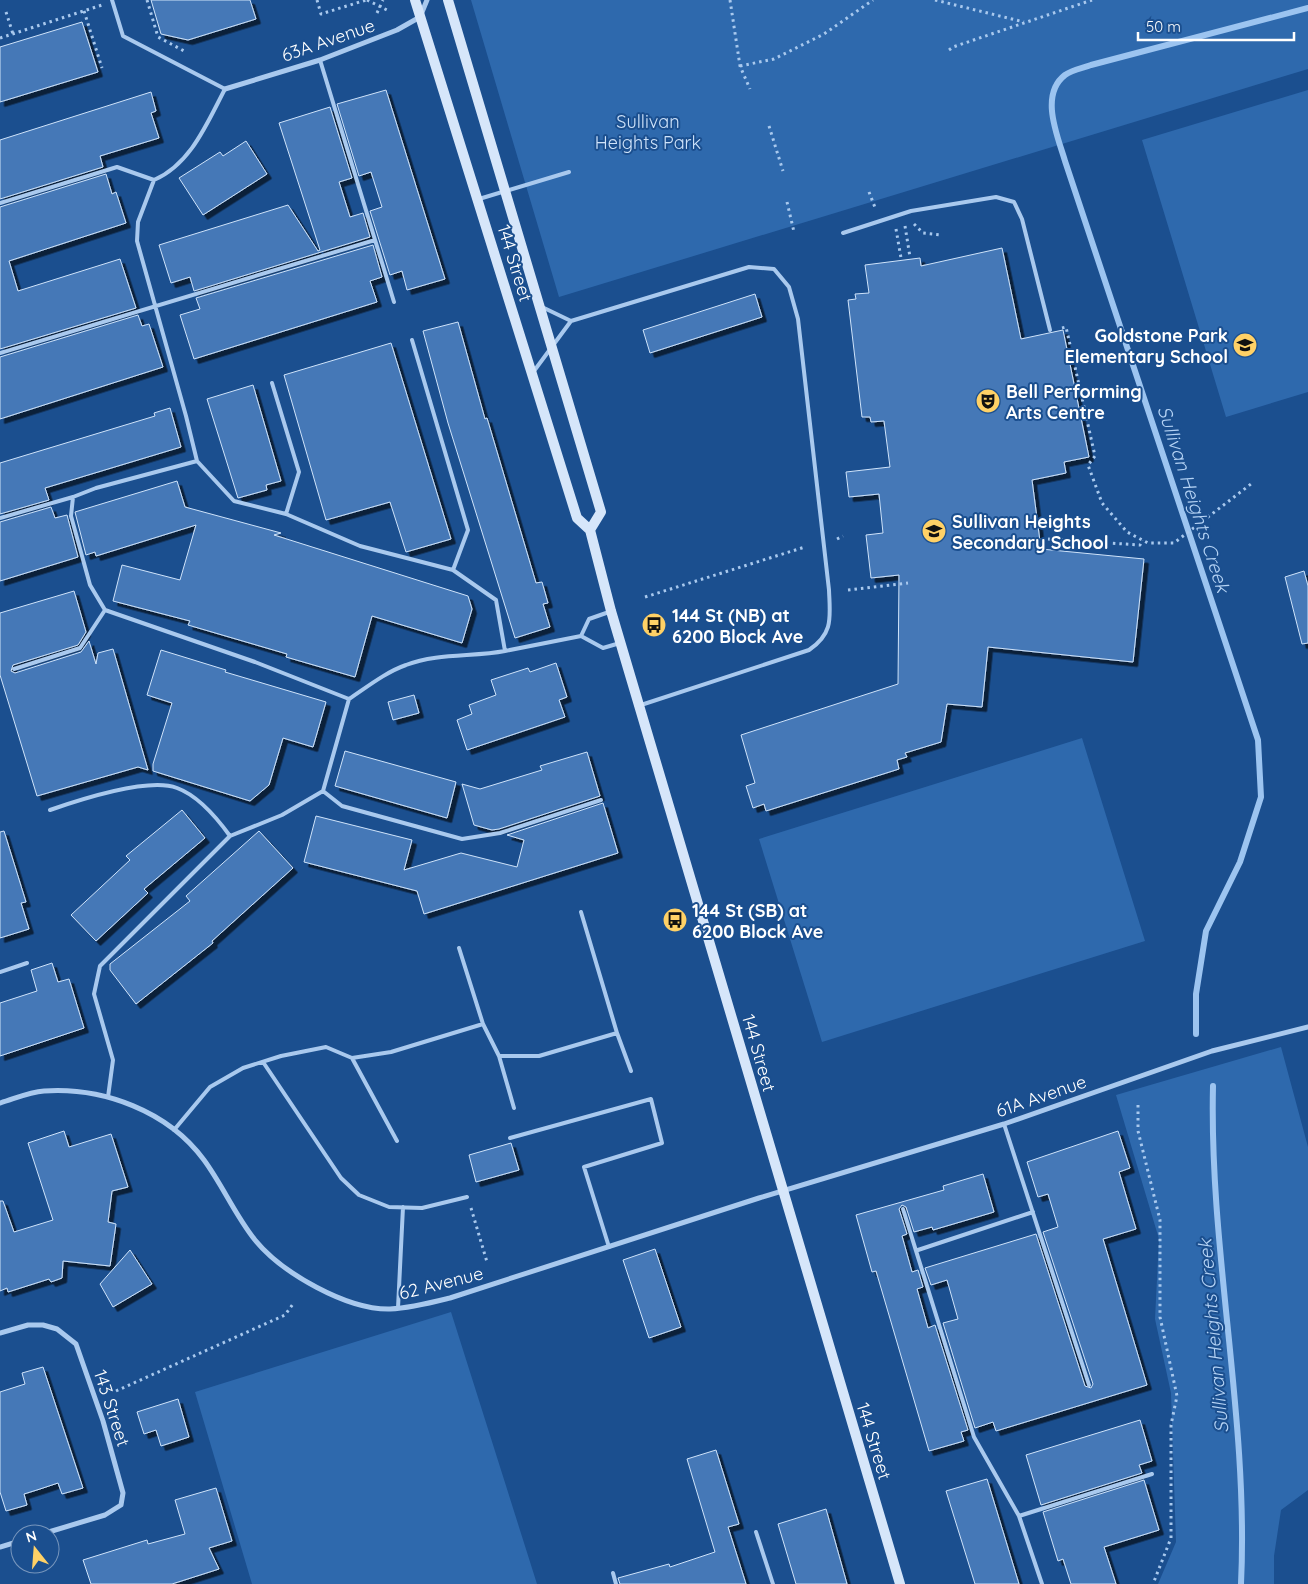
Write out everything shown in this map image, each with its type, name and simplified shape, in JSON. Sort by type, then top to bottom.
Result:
[{"type":"main road","name":"144 Street","points":[[415,0],[479,199],[577,518],[590,530],[621,643],[641,705],[900,1584]]},
{"type":"main road","name":"144 Street","points":[[448,0],[601,512],[590,530]]},
{"type":"street","points":[[420,17],[428,0]]},
{"type":"street","name":"63A Avenue","points":[[225,89],[320,60],[397,30],[420,17]]},
{"type":"street","name":"61A Avenue","points":[[783,1192],[1004,1124],[1212,1052],[1308,1027]]},
{"type":"street","name":"62 Avenue","points":[[0,1103],[42,1091],[74,1091],[108,1097],[146,1112],[174,1130],[203,1158],[235,1212],[256,1241],[284,1268],[321,1289],[356,1304],[389,1309],[418,1306],[450,1298],[783,1192]]},
{"type":"street","name":"143 Street","points":[[0,1334],[28,1325],[43,1324],[57,1329],[76,1344],[121,1482],[123,1493],[121,1505],[105,1515],[60,1529]]},
{"type":"lane","points":[[0,204],[117,167],[154,180],[164,176],[194,148],[225,89],[123,36],[112,0]]},
{"type":"lane","points":[[320,60],[394,302]]},
{"type":"lane","points":[[479,199],[570,172]]},
{"type":"lane","points":[[154,180],[138,222],[137,242],[196,461],[234,502],[286,514],[360,546],[453,570],[496,600],[505,651]]},
{"type":"lane","points":[[843,233],[911,211],[996,197],[1014,202],[1022,219],[1050,330]]},
{"type":"lane","points":[[0,353],[375,240]]},
{"type":"lane","points":[[532,374],[571,321],[749,267],[774,269],[789,287],[798,319],[829,590],[830,616],[828,632],[821,642],[809,650],[641,705]]},
{"type":"lane","points":[[539,306],[571,321]]},
{"type":"lane","points":[[412,340],[468,530],[453,570]]},
{"type":"lane","points":[[272,383],[299,472],[286,514]]},
{"type":"lane","points":[[0,518],[73,497],[96,488],[196,461]]},
{"type":"lane","points":[[73,497],[71,516],[73,525],[90,585],[105,610],[254,662],[349,699]]},
{"type":"lane","points":[[14,669],[80,648],[105,610]]},
{"type":"lane","points":[[581,636],[589,619],[612,611]]},
{"type":"lane","points":[[108,1097],[113,1060],[94,994],[100,966],[230,836],[282,814],[324,791],[349,699],[405,665],[436,657],[480,656],[581,636],[603,648],[621,643]]},
{"type":"lane","points":[[50,810],[142,785],[177,787],[212,811],[230,836]]},
{"type":"lane","points":[[324,791],[342,806],[462,839],[500,833],[601,800]]},
{"type":"lane","points":[[581,912],[617,1033],[631,1070]]},
{"type":"lane","points":[[458,948],[483,1024],[499,1056],[514,1108]]},
{"type":"lane","points":[[0,972],[27,963]]},
{"type":"lane","points":[[174,1130],[210,1087],[243,1068],[326,1046],[352,1058],[391,1052],[483,1024]]},
{"type":"lane","points":[[499,1056],[539,1056],[617,1033]]},
{"type":"lane","points":[[352,1058],[397,1141]]},
{"type":"lane","points":[[264,1062],[341,1178],[359,1195],[388,1207],[422,1208],[467,1197]]},
{"type":"lane","points":[[510,1138],[650,1099],[662,1143],[584,1167],[609,1247]]},
{"type":"lane","points":[[1004,1124],[1089,1385]]},
{"type":"lane","points":[[398,1308],[403,1207]]},
{"type":"lane","points":[[903,1210],[918,1250],[974,1436],[1019,1516],[1042,1584]]},
{"type":"lane","points":[[918,1250],[1033,1212]]},
{"type":"lane","points":[[1019,1516],[1152,1474]]},
{"type":"lane","points":[[756,1532],[773,1584]]},
{"type":"lane","points":[[613,1573],[616,1584]]},
{"type":"path","points":[[147,0],[158,38],[186,52]]},
{"type":"path","points":[[317,0],[321,14],[367,0],[387,10]]},
{"type":"path","points":[[376,13],[383,0]]},
{"type":"path","points":[[730,0],[740,66],[750,88]]},
{"type":"path","points":[[740,66],[774,59],[824,34],[873,0]]},
{"type":"path","points":[[936,0],[1025,22]]},
{"type":"path","points":[[949,50],[953,46],[1092,0]]},
{"type":"path","points":[[0,38],[103,5]]},
{"type":"path","points":[[84,11],[102,68]]},
{"type":"path","points":[[6,12],[13,34]]},
{"type":"path","points":[[769,126],[783,171]]},
{"type":"path","points":[[869,192],[876,212]]},
{"type":"path","points":[[787,202],[794,232]]},
{"type":"path","points":[[914,224],[923,233],[942,236]]},
{"type":"path","points":[[896,228],[901,258]]},
{"type":"path","points":[[905,230],[910,257]]},
{"type":"path","points":[[1057,329],[1066,327],[1095,456],[1088,465],[1102,503],[1127,532],[1148,543],[1174,543],[1195,529],[1251,484]]},
{"type":"path","points":[[837,539],[844,536]]},
{"type":"path","points":[[1048,539],[1140,545],[1142,540]]},
{"type":"path","points":[[645,597],[805,547]]},
{"type":"path","points":[[848,590],[908,583]]},
{"type":"path","points":[[1138,1105],[1138,1131],[1160,1220],[1160,1317],[1177,1396],[1171,1425],[1171,1538],[1153,1584]]},
{"type":"path","points":[[471,1208],[487,1262]]},
{"type":"path","points":[[116,1391],[285,1315],[293,1304]]},
{"type":"green space","name":"Sullivan Heights Park","points":[[471,0],[1308,0],[1308,69],[559,297]]},
{"type":"green space","name":"Goldstone Park Elementary School","points":[[1308,90],[1308,392],[1226,417],[1142,140]]},
{"type":"green space","points":[[1082,738],[1145,941],[822,1042],[759,839]]},
{"type":"green space","points":[[1281,1047],[1308,1147],[1308,1490],[1281,1510],[1274,1556],[1274,1584],[1158,1584],[1176,1542],[1171,1393],[1155,1319],[1159,1239],[1116,1095]]},
{"type":"green space","points":[[451,1312],[537,1584],[252,1584],[195,1392]]},
{"type":"building","points":[[151,0],[250,0],[256,19],[188,40],[161,34]]},
{"type":"building","points":[[82,22],[98,72],[0,102],[0,47]]},
{"type":"building","points":[[386,90],[445,279],[407,290],[402,271],[390,275],[370,211],[382,207],[371,172],[359,176],[337,104]]},
{"type":"building","points":[[151,92],[156,111],[151,113],[159,138],[100,156],[103,167],[0,199],[0,140]]},
{"type":"building","points":[[330,107],[352,178],[339,182],[350,217],[363,213],[370,237],[194,291],[190,277],[171,283],[159,245],[288,205],[318,251],[320,250],[279,123]]},
{"type":"building","points":[[246,141],[267,174],[203,215],[179,178],[220,152],[223,156]]},
{"type":"building","points":[[106,174],[112,194],[116,192],[126,223],[9,261],[18,291],[120,259],[136,308],[0,349],[0,207]]},
{"type":"building","points":[[373,245],[382,277],[370,281],[377,302],[194,359],[180,315],[200,309],[196,298]]},
{"type":"building","points":[[1002,248],[1021,339],[1063,330],[1089,457],[1064,462],[1066,473],[1032,480],[1041,549],[1144,559],[1133,662],[988,647],[982,707],[947,704],[941,742],[905,753],[907,757],[897,760],[899,769],[766,811],[764,804],[753,808],[746,786],[755,783],[741,735],[898,684],[899,575],[871,578],[866,535],[883,533],[879,494],[849,497],[846,472],[890,467],[884,421],[871,422],[870,417],[862,417],[848,300],[856,299],[855,294],[869,293],[865,265],[920,258],[921,266]]},
{"type":"building","points":[[755,294],[762,317],[650,353],[643,330]]},
{"type":"building","points":[[138,315],[142,326],[149,324],[163,367],[0,419],[0,357]]},
{"type":"building","points":[[458,322],[485,419],[487,418],[536,583],[542,582],[548,603],[543,604],[550,627],[515,638],[448,423],[423,331]]},
{"type":"building","points":[[391,343],[451,539],[406,552],[390,502],[326,520],[284,375]]},
{"type":"building","points":[[253,385],[281,481],[266,485],[267,490],[238,498],[207,399]]},
{"type":"building","points":[[170,408],[181,447],[45,488],[49,500],[0,514],[0,463],[155,416],[154,413]]},
{"type":"building","points":[[177,481],[185,507],[281,533],[274,535],[468,596],[472,609],[462,643],[372,616],[355,677],[286,657],[287,654],[188,625],[190,621],[113,601],[122,565],[180,580],[196,525],[96,556],[95,552],[86,555],[75,512]]},
{"type":"building","points":[[51,507],[55,518],[67,515],[78,557],[0,581],[0,522]]},
{"type":"building","points":[[1304,571],[1308,586],[1308,643],[1302,644],[1285,577]]},
{"type":"building","points":[[74,591],[86,632],[78,645],[13,665],[11,671],[15,673],[81,652],[89,641],[96,664],[98,653],[113,649],[148,770],[138,767],[37,796],[0,675],[0,613]]},
{"type":"building","points":[[161,650],[226,670],[225,672],[326,702],[313,747],[283,738],[269,785],[250,801],[153,771],[153,764],[172,703],[147,695]]},
{"type":"building","points":[[556,663],[567,697],[559,700],[565,717],[467,750],[457,720],[472,714],[469,705],[496,695],[491,680],[528,668],[530,672]]},
{"type":"building","points":[[414,695],[419,713],[393,720],[388,702]]},
{"type":"building","points":[[345,751],[456,782],[447,818],[335,786]]},
{"type":"building","points":[[587,752],[600,796],[499,829],[492,830],[474,825],[462,784],[480,789],[542,770],[540,766]]},
{"type":"building","points":[[603,803],[618,853],[424,914],[417,891],[304,862],[316,816],[412,840],[404,870],[461,853],[517,867],[524,840],[507,835]]},
{"type":"building","points":[[182,810],[205,838],[144,889],[148,893],[96,941],[71,915],[130,860],[126,856]]},
{"type":"building","points":[[4,831],[26,902],[21,903],[29,929],[0,938],[0,832]]},
{"type":"building","points":[[259,831],[293,868],[212,941],[213,943],[136,1004],[110,970],[110,964],[190,901],[186,896]]},
{"type":"building","points":[[52,963],[58,982],[69,979],[84,1028],[0,1056],[0,1003],[37,991],[31,970]]},
{"type":"building","points":[[64,1131],[69,1147],[111,1134],[128,1187],[112,1191],[108,1222],[116,1224],[110,1266],[63,1261],[62,1278],[51,1282],[49,1279],[8,1292],[7,1288],[0,1291],[0,1201],[3,1201],[14,1232],[53,1220],[28,1143]]},
{"type":"building","points":[[1118,1131],[1130,1168],[1119,1172],[1136,1229],[1103,1239],[1147,1385],[996,1431],[993,1422],[975,1428],[943,1323],[958,1319],[947,1280],[931,1285],[925,1268],[1036,1234],[1085,1386],[1091,1388],[1093,1384],[1043,1232],[1058,1227],[1048,1194],[1038,1197],[1027,1162]]},
{"type":"building","points":[[511,1143],[519,1170],[476,1182],[469,1155]]},
{"type":"building","points":[[983,1174],[994,1212],[933,1230],[932,1227],[914,1232],[906,1207],[902,1205],[899,1209],[907,1234],[902,1236],[912,1272],[918,1270],[923,1287],[917,1289],[928,1328],[935,1325],[968,1430],[961,1432],[964,1441],[929,1451],[876,1271],[872,1272],[856,1215],[944,1190],[943,1186]]},
{"type":"building","points":[[655,1249],[681,1327],[649,1338],[623,1260]]},
{"type":"building","points":[[130,1250],[152,1284],[113,1307],[100,1284]]},
{"type":"building","points":[[43,1367],[83,1488],[62,1494],[58,1483],[24,1494],[27,1505],[6,1511],[0,1492],[0,1392],[25,1384],[22,1373]]},
{"type":"building","points":[[178,1399],[189,1437],[161,1446],[156,1430],[144,1434],[137,1412]]},
{"type":"building","points":[[1140,1420],[1152,1461],[1139,1465],[1142,1473],[1041,1505],[1026,1455]]},
{"type":"building","points":[[716,1450],[739,1524],[728,1527],[746,1584],[620,1584],[618,1578],[669,1564],[670,1567],[715,1552],[687,1459]]},
{"type":"building","points":[[987,1479],[1019,1584],[975,1584],[946,1491]]},
{"type":"building","points":[[1144,1480],[1159,1530],[1104,1547],[1116,1584],[1071,1584],[1063,1559],[1058,1561],[1043,1512]]},
{"type":"building","points":[[216,1488],[232,1541],[209,1548],[219,1569],[172,1584],[91,1584],[83,1560],[147,1540],[148,1544],[185,1534],[175,1500]]},
{"type":"building","points":[[826,1509],[847,1584],[796,1584],[778,1524]]},
{"type":"waterway","name":"Sullivan Heights Creek","points":[[1196,1034],[1196,994],[1206,931],[1240,862],[1261,797],[1258,740],[1065,161],[1055,129],[1052,105],[1053,94],[1057,83],[1074,70],[1308,8]]},
{"type":"waterway","name":"Sullivan Heights Creek","points":[[1213,1086],[1213,1148],[1217,1210],[1235,1397],[1239,1460],[1242,1522],[1241,1584]]},
{"type":"place","name":"Goldstone Park Elementary School","points":[[1245,345]]},
{"type":"place","name":"Bell Performing Arts Centre","points":[[988,401]]},
{"type":"place","name":"Sullivan Heights Secondary School","points":[[934,531]]},
{"type":"place","name":"144 St (NB) at 6200 Block Ave","points":[[654,625]]},
{"type":"place","name":"144 St (SB) at 6200 Block Ave","points":[[675,920]]}]
